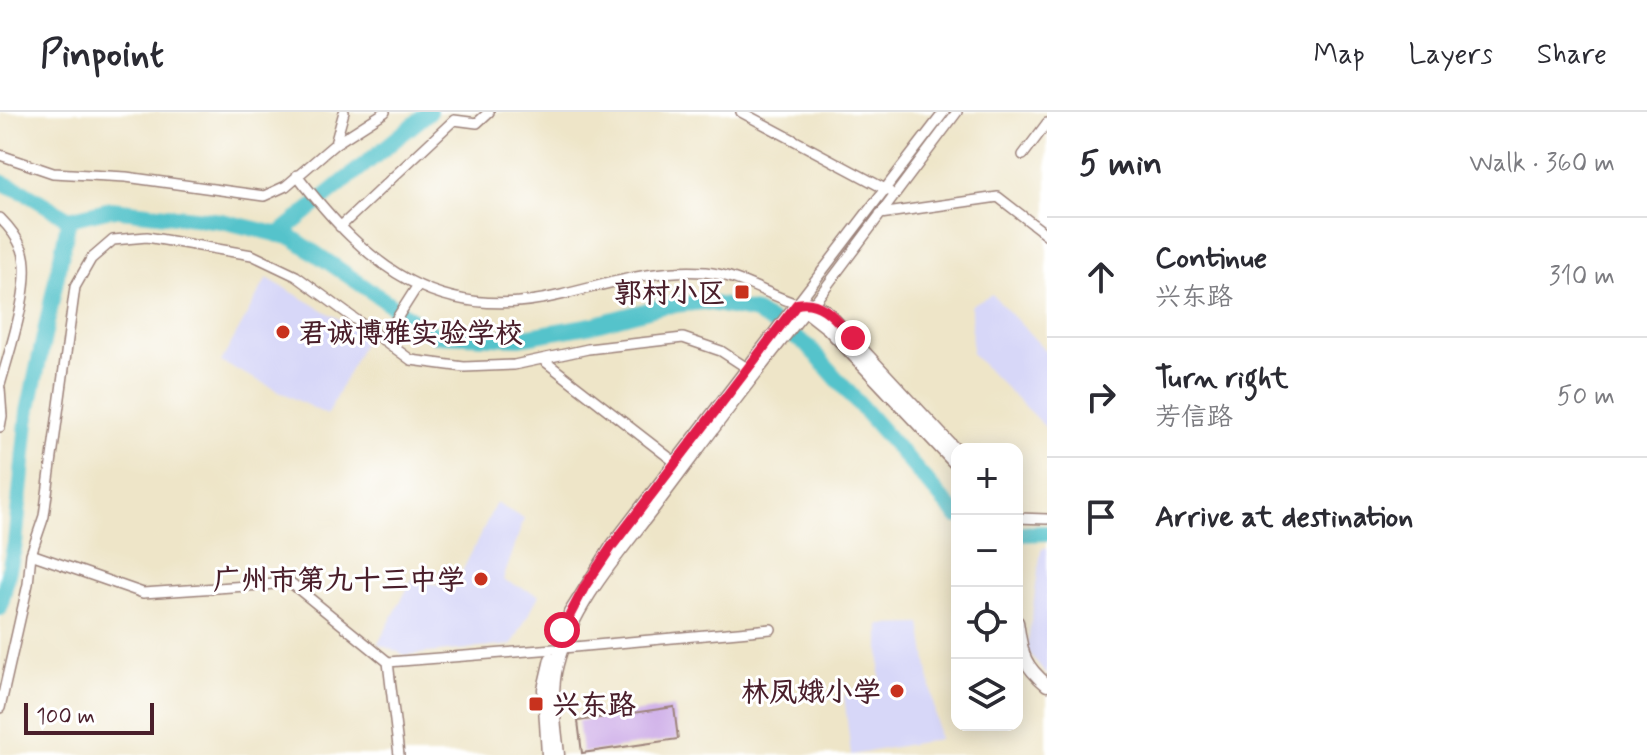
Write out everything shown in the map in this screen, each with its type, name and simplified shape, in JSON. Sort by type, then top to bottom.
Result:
[{"type":"street","points":[[335,144],[344,112]]},
{"type":"street","points":[[0,155],[53,173],[126,177],[258,197],[279,191],[335,144],[385,112]]},
{"type":"street","points":[[340,227],[454,120],[477,123],[489,112]]},
{"type":"street","points":[[741,112],[894,195]]},
{"type":"street","points":[[800,310],[885,188],[944,112]]},
{"type":"street","points":[[679,465],[771,345],[880,214],[957,112]]},
{"type":"street","points":[[1023,155],[1047,123]]},
{"type":"street","points":[[297,175],[340,227],[372,257],[418,285],[452,298],[512,304],[660,272],[700,271],[733,278],[800,310],[828,328],[951,459]]},
{"type":"street","points":[[880,214],[998,197],[1047,235]]},
{"type":"street","points":[[0,218],[11,229],[23,250],[25,271],[18,323],[0,387],[0,427]]},
{"type":"street","points":[[0,708],[28,584],[31,554],[44,516],[75,287],[91,259],[113,240],[147,237],[252,255],[296,276],[411,360],[464,367],[514,365],[588,349],[683,338],[721,351],[747,368]]},
{"type":"street","points":[[383,340],[418,285]]},
{"type":"street","points":[[800,310],[836,321],[951,446]]},
{"type":"street","points":[[548,755],[544,689],[559,648],[603,575],[679,465],[747,368],[771,345]]},
{"type":"street","points":[[542,359],[679,465]]},
{"type":"street","points":[[1023,519],[1047,519]]},
{"type":"street","points":[[31,554],[143,593],[291,583],[388,662],[771,629]]},
{"type":"street","points":[[558,755],[553,685],[559,648]]},
{"type":"street","points":[[1023,659],[1031,671],[1045,680]]},
{"type":"street","points":[[388,662],[399,755]]},
{"type":"shaded area","name":"君诚博雅实验学校","points":[[267,278],[367,335],[327,415],[221,362]]},
{"type":"shaded area","points":[[992,294],[1047,352],[1047,429],[972,354],[971,305]]},
{"type":"shaded area","name":"广州市第九十三中学","points":[[496,503],[524,519],[503,580],[539,595],[512,645],[405,655],[378,644],[413,578],[453,590]]},
{"type":"shaded area","points":[[1047,547],[1047,675],[1027,650],[1041,549]]},
{"type":"shaded area","name":"林凤娥小学","points":[[921,624],[939,739],[851,755],[844,695],[880,686],[880,625]]},
{"type":"building","points":[[674,707],[678,739],[582,753],[578,721]]},
{"type":"waterway","points":[[278,235],[429,112]]},
{"type":"waterway","points":[[0,182],[24,192],[69,219],[111,209],[222,221],[293,238],[435,335],[519,338],[592,325],[663,306],[704,302],[756,312],[808,346],[956,515]]},
{"type":"waterway","points":[[0,608],[15,544],[28,412],[69,219]]},
{"type":"waterway","points":[[1023,534],[1047,533]]},
{"type":"place","name":"郭村小区","points":[[742,292]]},
{"type":"place","name":"君诚博雅实验学校","points":[[283,332]]},
{"type":"place","name":"广州市第九十三中学","points":[[481,579]]},
{"type":"place","name":"林凤娥小学","points":[[897,691]]},
{"type":"place","name":"兴东路","points":[[536,704]]},
{"type":"route","points":[[562,630],[585,586],[612,546],[797,304],[814,303],[821,307],[853,338]]}]
